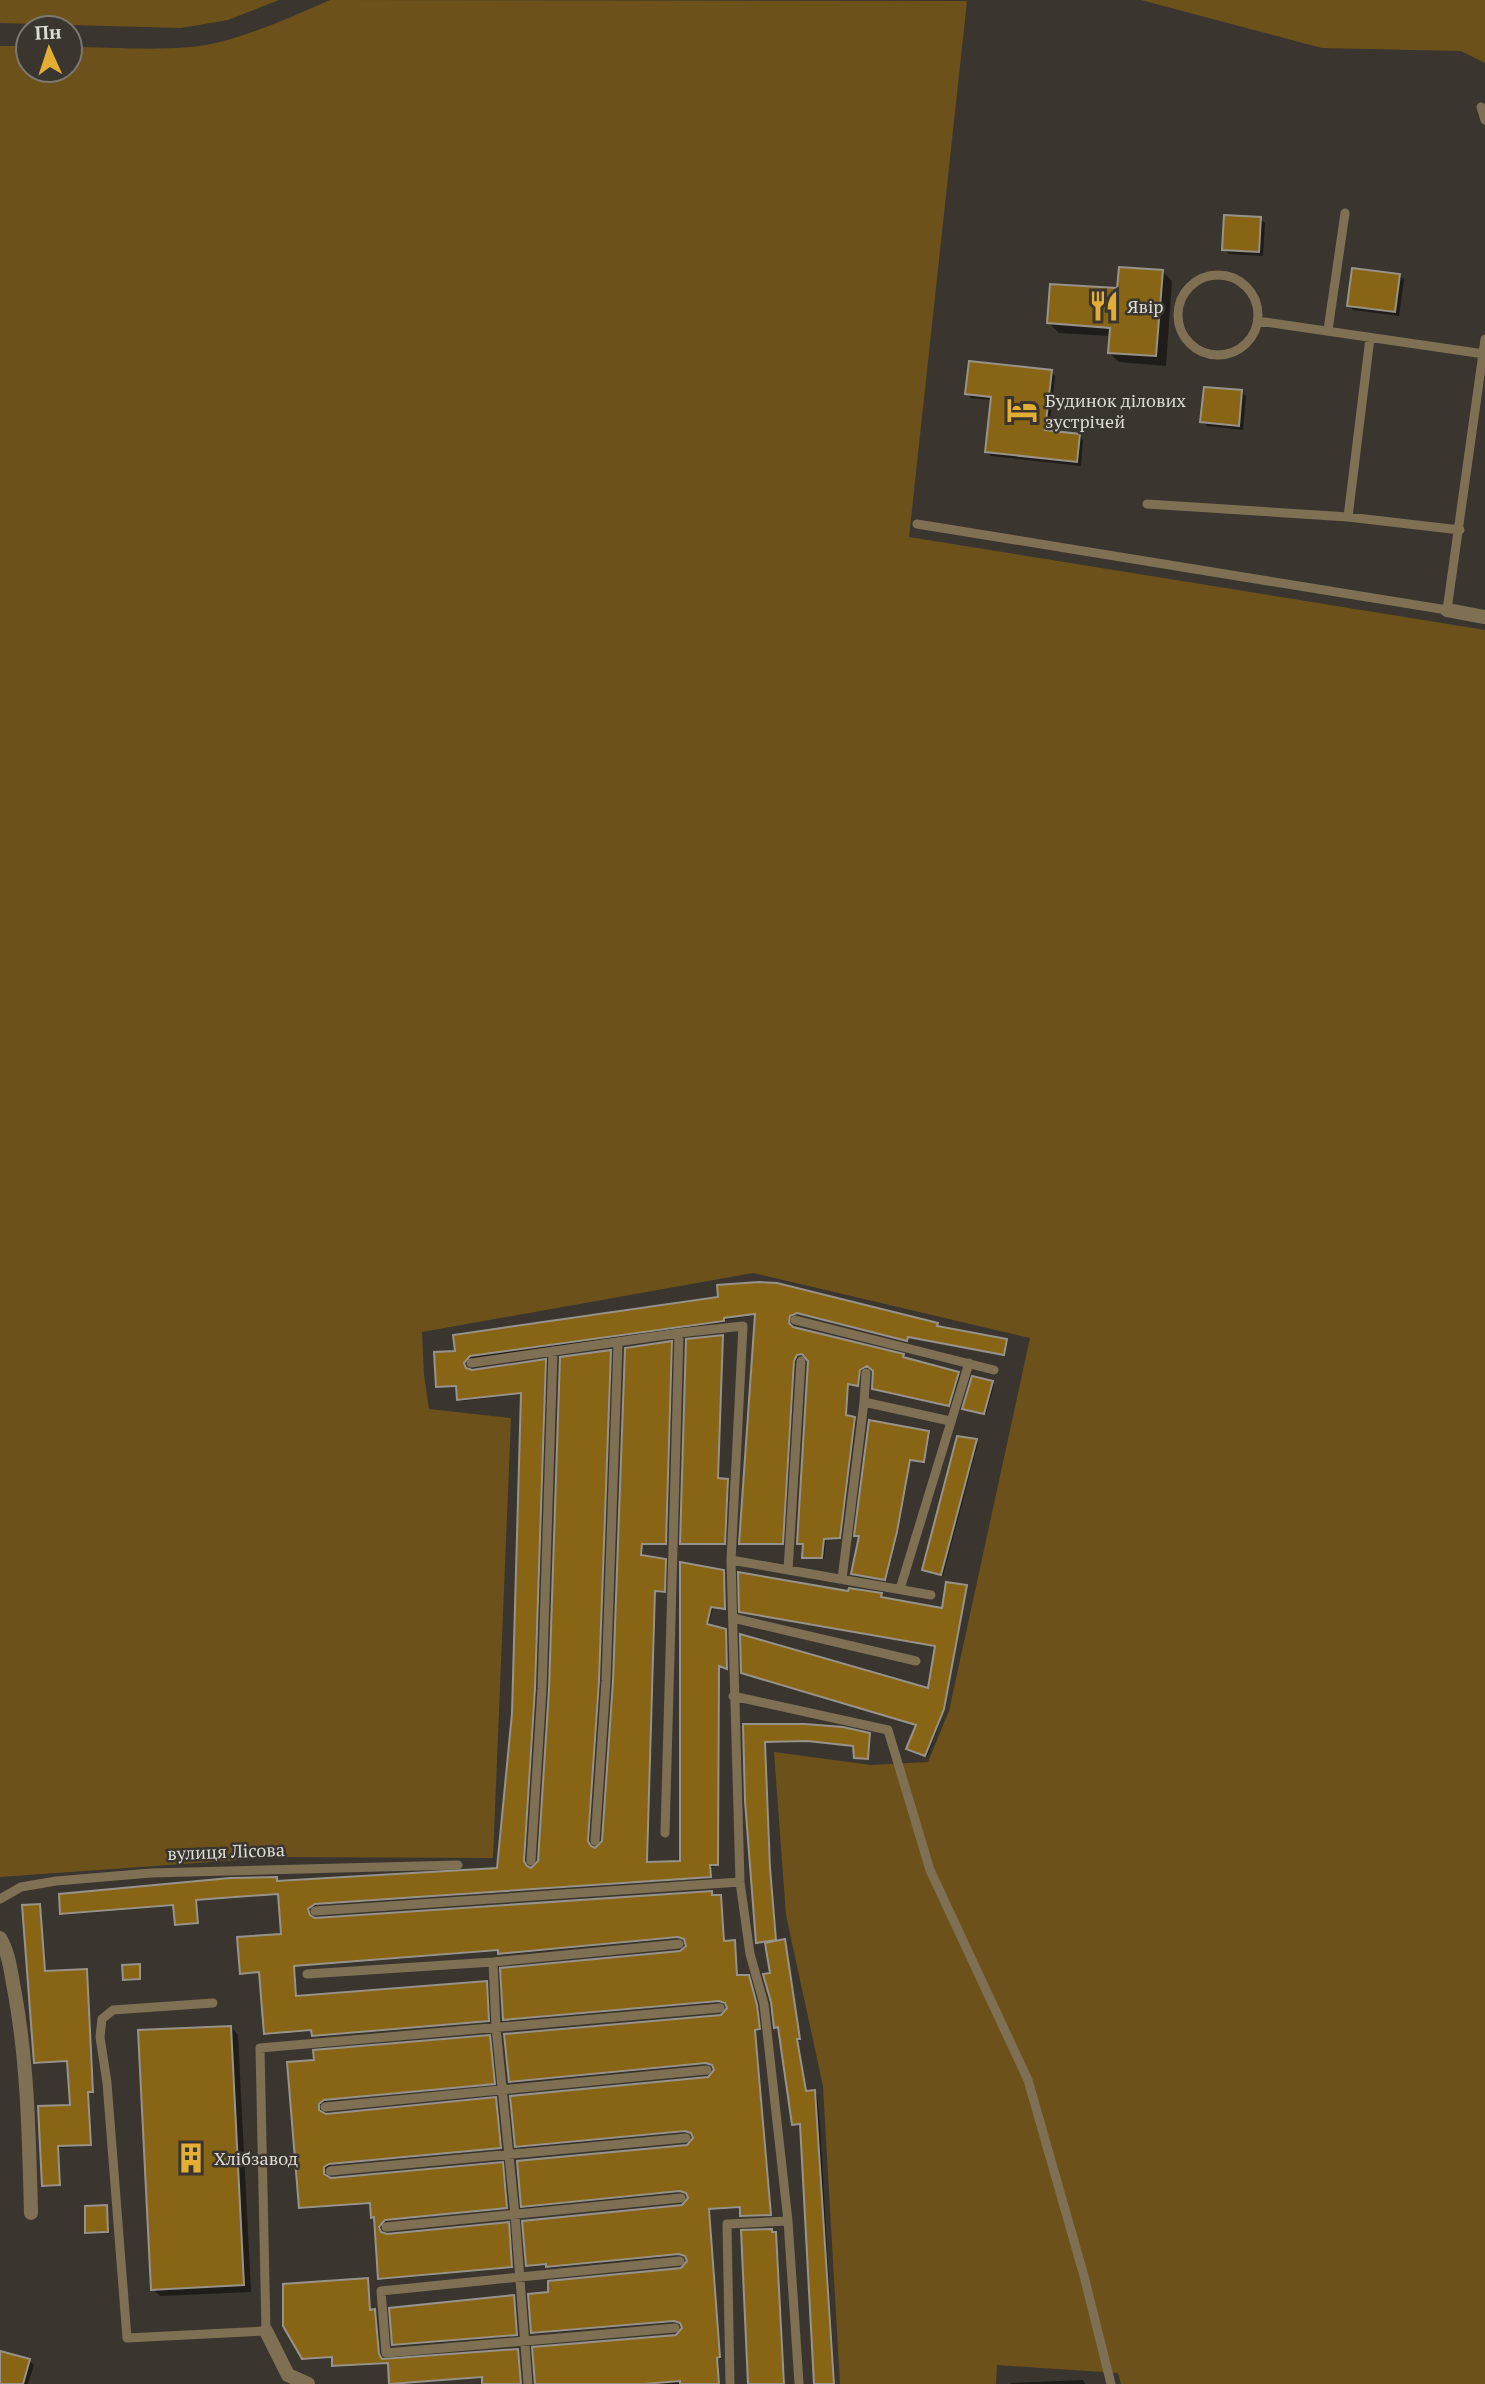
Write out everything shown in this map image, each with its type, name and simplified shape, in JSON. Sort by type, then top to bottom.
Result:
[{"type":"street","points":[[1447,610],[1485,617]]},
{"type":"street","points":[[0,1938],[6,1949],[19,2019],[28,2099],[31,2213]]},
{"type":"street","points":[[266,2332],[288,2375],[308,2384]]},
{"type":"lane","points":[[1480,107],[1485,120]]},
{"type":"lane","points":[[1328,330],[1345,213]]},
{"type":"lane","points":[[1222,274],[1235,277],[1246,285],[1254,296],[1258,321],[1254,334],[1245,345],[1234,352],[1208,354],[1196,349],[1186,340],[1177,314],[1186,290],[1196,280],[1222,274]]},
{"type":"lane","points":[[1258,321],[1484,354]]},
{"type":"lane","points":[[1348,517],[1370,338]]},
{"type":"lane","points":[[917,524],[1447,610],[1485,340]]},
{"type":"lane","points":[[1147,504],[1348,517],[1460,530]]},
{"type":"lane","points":[[795,1320],[994,1370]]},
{"type":"lane","points":[[471,1363],[743,1326],[731,1560],[740,1882],[750,1954],[764,2004],[788,2221],[799,2383]]},
{"type":"lane","points":[[665,1833],[679,1333]]},
{"type":"lane","points":[[595,1841],[606,1681],[618,1344]]},
{"type":"lane","points":[[531,1861],[542,1689],[554,1351]]},
{"type":"lane","points":[[788,1570],[801,1361]]},
{"type":"lane","points":[[900,1589],[969,1363]]},
{"type":"lane","points":[[842,1579],[866,1373]]},
{"type":"lane","points":[[864,1402],[950,1421]]},
{"type":"lane","points":[[731,1560],[931,1595]]},
{"type":"lane","points":[[733,1618],[916,1661]]},
{"type":"lane","points":[[733,1696],[888,1730],[930,1870],[1028,2080],[1084,2276],[1111,2384]]},
{"type":"lane","name":"вулиця Лісова","points":[[0,1899],[21,1887],[56,1881],[151,1873],[458,1865]]},
{"type":"lane","points":[[315,1911],[740,1882]]},
{"type":"lane","points":[[307,1974],[493,1962],[679,1944]]},
{"type":"lane","points":[[493,1962],[496,2028],[515,2215],[528,2384]]},
{"type":"lane","points":[[213,2003],[113,2010],[102,2019],[100,2037],[107,2083],[127,2338],[266,2332],[260,2048],[720,2008]]},
{"type":"lane","points":[[325,2106],[707,2070]]},
{"type":"lane","points":[[330,2171],[686,2138]]},
{"type":"lane","points":[[386,2227],[681,2199]]},
{"type":"lane","points":[[730,2384],[727,2224],[788,2221]]},
{"type":"lane","points":[[675,2328],[386,2353],[381,2291],[680,2261]]},
{"type":"shaded area","points":[[0,0],[279,0],[228,20],[181,28],[84,25],[84,14],[14,14],[14,23],[0,23]]},
{"type":"shaded area","points":[[330,0],[967,1],[909,537],[1485,630],[1485,2384],[1121,2384],[1118,2373],[997,2365],[996,2384],[840,2384],[823,2086],[786,1915],[774,1752],[871,1765],[928,1762],[949,1711],[1030,1338],[753,1273],[422,1332],[429,1409],[511,1418],[493,1858],[279,1857],[0,1877],[0,46],[14,46],[14,84],[84,84],[84,47],[166,48],[203,45],[234,38]]},
{"type":"shaded area","points":[[1141,0],[1485,0],[1485,63],[1461,51],[1322,48]]},
{"type":"building","points":[[1224,215],[1261,217],[1259,252],[1222,250]]},
{"type":"building","name":"Явір","points":[[1119,267],[1163,270],[1156,356],[1108,353],[1110,328],[1047,323],[1050,284],[1117,288]]},
{"type":"building","points":[[1352,268],[1400,274],[1395,312],[1347,306]]},
{"type":"building","points":[[969,361],[1052,370],[1045,430],[1080,434],[1077,462],[985,452],[991,397],[965,394]]},
{"type":"building","points":[[1204,387],[1242,390],[1239,426],[1200,422]]},
{"type":"building","points":[[777,1283],[938,1323],[937,1326],[1007,1339],[1004,1355],[908,1337],[907,1341],[797,1313],[790,1316],[789,1323],[793,1327],[904,1354],[903,1357],[959,1372],[949,1406],[872,1389],[873,1371],[867,1366],[860,1370],[858,1386],[848,1384],[846,1415],[855,1417],[840,1538],[824,1539],[822,1558],[802,1558],[803,1544],[797,1544],[808,1361],[802,1354],[797,1355],[794,1361],[783,1544],[739,1544],[755,1314],[724,1318],[724,1321],[470,1356],[464,1363],[466,1368],[472,1370],[546,1359],[535,1689],[524,1861],[531,1868],[538,1861],[549,1689],[560,1357],[611,1350],[599,1681],[588,1841],[595,1848],[602,1841],[613,1681],[625,1348],[672,1341],[666,1544],[642,1544],[641,1555],[666,1559],[665,1592],[655,1591],[647,1862],[680,1861],[680,1562],[724,1570],[725,1609],[711,1607],[707,1624],[726,1629],[727,1669],[719,1666],[718,1865],[710,1865],[711,1877],[315,1904],[308,1909],[310,1915],[315,1918],[712,1891],[712,1895],[721,1895],[724,1941],[735,1940],[737,1975],[749,1975],[757,2005],[760,2029],[755,2030],[771,2215],[740,2216],[740,2207],[709,2209],[720,2357],[717,2358],[719,2384],[680,2384],[680,2381],[644,2384],[535,2384],[532,2347],[676,2335],[682,2328],[680,2323],[674,2321],[531,2333],[528,2294],[548,2292],[548,2281],[681,2268],[687,2261],[685,2256],[679,2254],[546,2267],[546,2264],[526,2266],[522,2221],[682,2205],[688,2198],[686,2193],[680,2191],[521,2207],[517,2161],[687,2145],[693,2138],[691,2133],[685,2131],[515,2147],[510,2096],[708,2077],[714,2070],[712,2065],[706,2063],[509,2082],[504,2034],[721,2015],[727,2008],[725,2003],[719,2001],[503,2020],[500,1968],[680,1951],[686,1946],[684,1939],[678,1937],[498,1954],[498,1950],[294,1966],[296,1996],[487,1981],[489,2021],[312,2036],[311,2030],[264,2034],[259,1972],[240,1974],[237,1937],[281,1934],[278,1894],[196,1900],[198,1923],[175,1925],[173,1905],[60,1914],[59,1894],[230,1878],[277,1877],[277,1881],[497,1868],[512,1713],[521,1393],[457,1400],[456,1386],[436,1387],[434,1352],[455,1351],[453,1335],[718,1297],[717,1285]]},
{"type":"building","points":[[723,1335],[718,1478],[728,1479],[725,1544],[680,1544],[686,1339]]},
{"type":"building","points":[[972,1376],[993,1381],[984,1414],[962,1409]]},
{"type":"building","points":[[869,1420],[929,1431],[924,1462],[910,1460],[885,1580],[851,1574],[859,1536],[854,1536]]},
{"type":"building","points":[[957,1436],[977,1439],[941,1575],[922,1570]]},
{"type":"building","points":[[738,1572],[848,1591],[849,1588],[882,1593],[881,1597],[942,1608],[946,1582],[967,1585],[944,1709],[925,1756],[906,1749],[916,1725],[741,1673],[740,1634],[928,1688],[935,1646],[739,1612]]},
{"type":"building","points":[[743,1724],[805,1724],[843,1727],[870,1733],[868,1759],[854,1758],[853,1746],[807,1741],[765,1742],[776,1940],[756,1943],[745,1801]]},
{"type":"building","points":[[40,1904],[45,1971],[87,1969],[93,2092],[88,2092],[91,2145],[58,2146],[60,2185],[42,2186],[38,2106],[70,2105],[67,2061],[34,2063],[22,1905]]},
{"type":"building","points":[[785,1939],[806,2091],[815,2090],[834,2384],[814,2384],[800,2124],[792,2125],[778,2027],[774,2028],[771,2002],[763,1974],[770,1973],[765,1943]]},
{"type":"building","points":[[140,1964],[140,1979],[123,1980],[122,1965]]},
{"type":"building","name":"Хлібзавод","points":[[231,2026],[244,2285],[151,2290],[138,2030]]},
{"type":"building","points":[[490,2035],[495,2084],[324,2100],[319,2104],[319,2110],[326,2114],[496,2097],[501,2148],[329,2164],[324,2167],[324,2174],[331,2178],[503,2162],[507,2208],[385,2220],[379,2227],[381,2232],[387,2234],[509,2222],[512,2267],[378,2279],[374,2217],[371,2218],[370,2203],[299,2208],[287,2062],[314,2060],[313,2050]]},
{"type":"building","points":[[107,2205],[108,2232],[85,2233],[85,2206]]},
{"type":"building","points":[[772,2229],[772,2232],[776,2232],[784,2384],[748,2384],[741,2230]]},
{"type":"building","points":[[368,2278],[370,2310],[375,2309],[379,2354],[382,2359],[518,2349],[521,2384],[482,2384],[482,2377],[389,2384],[388,2363],[332,2366],[332,2357],[302,2359],[283,2326],[283,2284]]},
{"type":"building","points":[[514,2295],[517,2335],[392,2345],[389,2308]]},
{"type":"building","points":[[0,2351],[30,2359],[23,2384],[0,2384]]},
{"type":"place","name":"Явір","points":[[1104,306]]},
{"type":"place","name":"Будинок ділових зустрічей","points":[[1022,410]]},
{"type":"place","name":"Хлібзавод","points":[[191,2158]]}]
